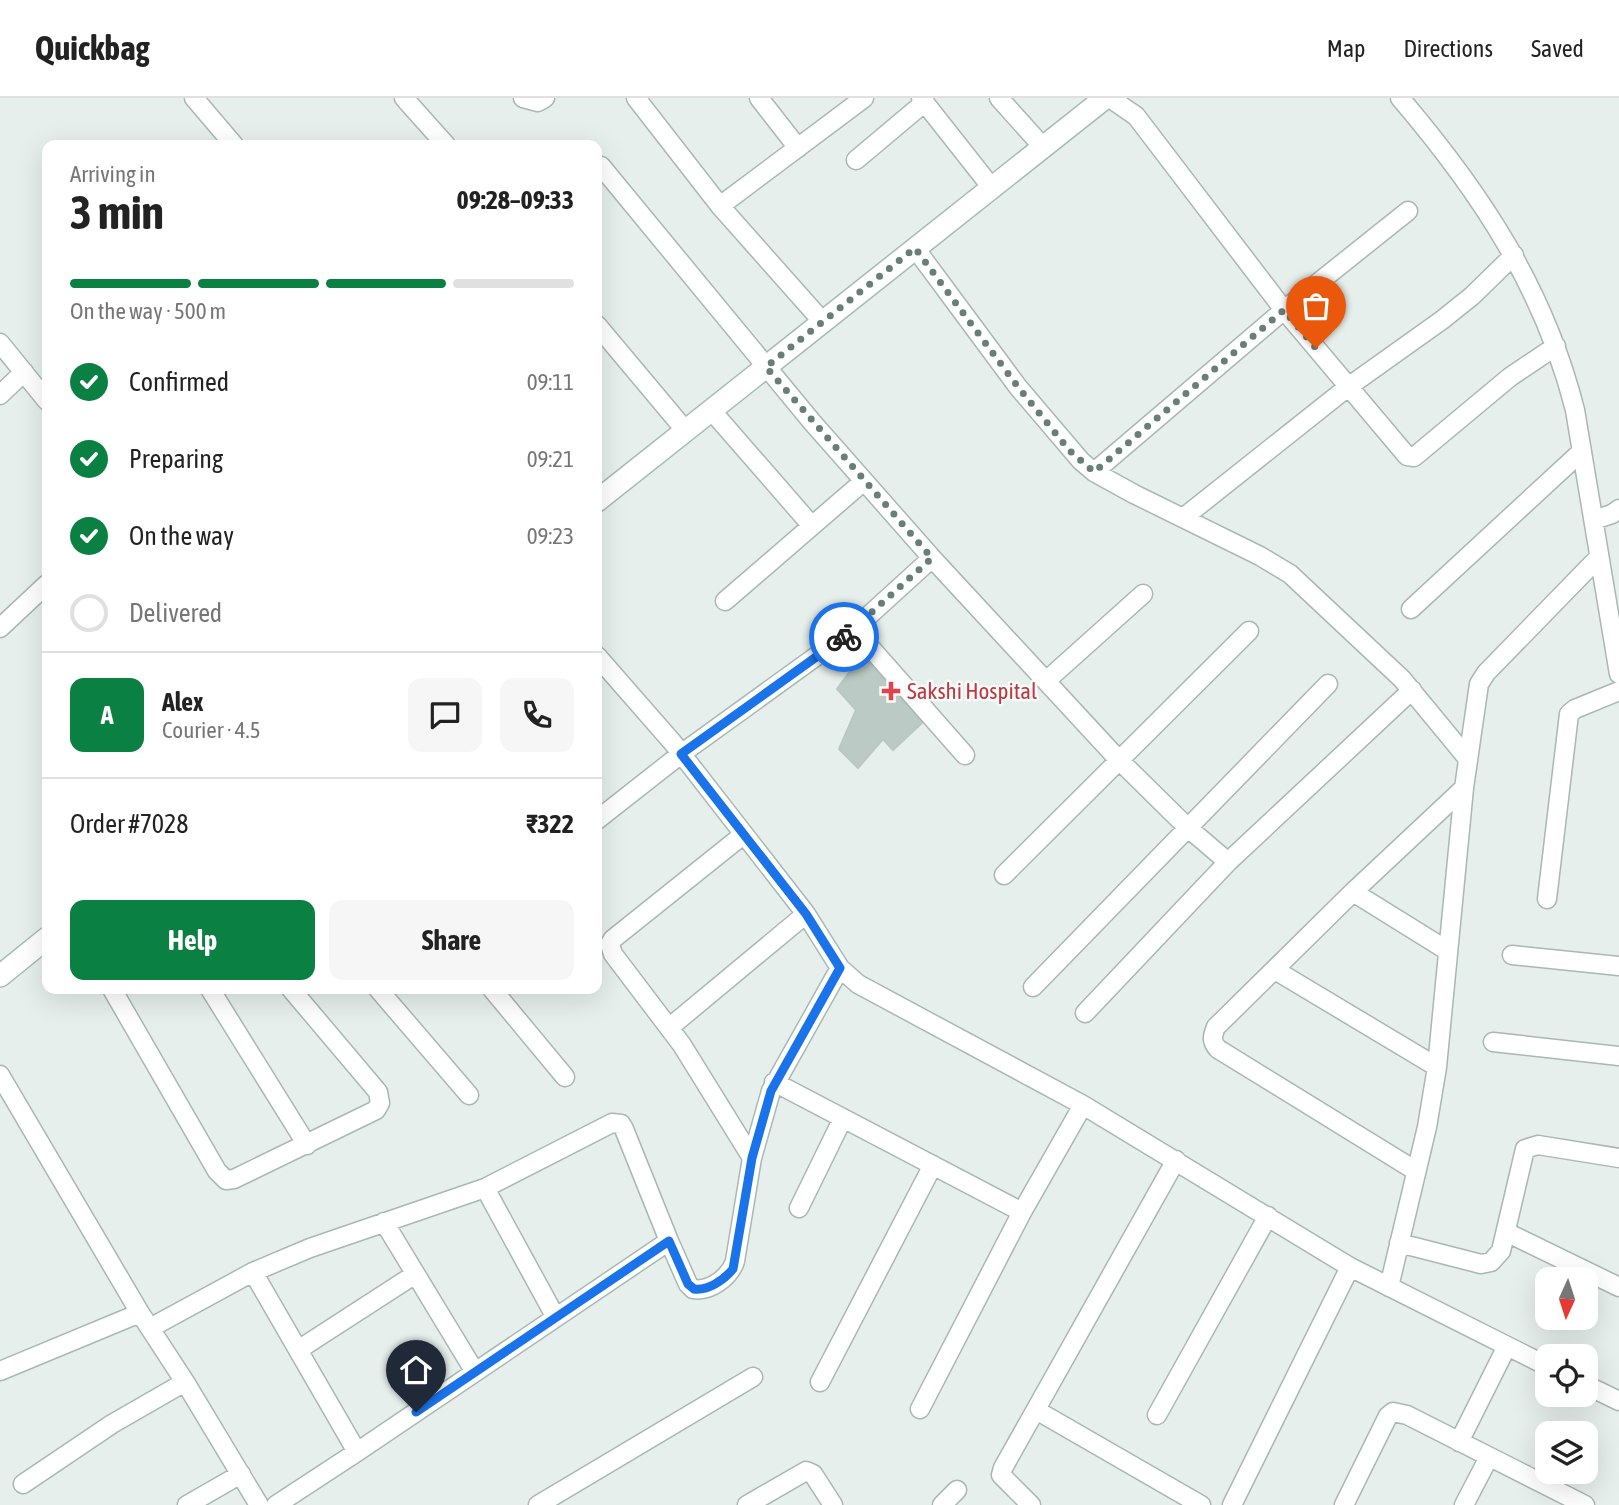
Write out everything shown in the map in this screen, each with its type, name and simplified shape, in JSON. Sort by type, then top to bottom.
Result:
[{"type":"main road","points":[[602,496],[1105,98]]},
{"type":"main road","points":[[0,976],[42,942]]},
{"type":"street","points":[[194,98],[230,140]]},
{"type":"street","points":[[404,98],[442,140]]},
{"type":"street","points":[[523,98],[538,102],[545,98]]},
{"type":"street","points":[[636,98],[720,206],[822,321]]},
{"type":"street","points":[[759,98],[797,148]]},
{"type":"street","points":[[720,206],[863,98]]},
{"type":"street","points":[[999,98],[1043,147]]},
{"type":"street","points":[[1110,98],[1136,116],[1284,310],[1407,456],[1415,457],[1510,377],[1556,346]]},
{"type":"street","points":[[1400,98],[1487,209],[1514,255],[1556,346],[1575,411],[1582,451],[1606,515],[1598,558],[1619,674]]},
{"type":"street","points":[[856,160],[923,100],[992,188]]},
{"type":"street","points":[[602,167],[766,367],[932,558],[1118,759],[1187,827],[1228,862]]},
{"type":"street","points":[[1094,472],[1284,310],[1408,211]]},
{"type":"street","points":[[915,248],[1018,387],[1070,451],[1094,472],[1260,556],[1290,574],[1412,690],[1468,759]]},
{"type":"street","points":[[1183,518],[1348,387],[1442,320],[1472,296],[1514,255]]},
{"type":"street","points":[[602,331],[685,430]]},
{"type":"street","points":[[0,343],[42,395]]},
{"type":"street","points":[[0,395],[24,372]]},
{"type":"street","points":[[711,410],[812,526]]},
{"type":"street","points":[[1410,609],[1582,451]]},
{"type":"street","points":[[725,601],[864,481]]},
{"type":"street","points":[[602,816],[681,754],[854,629],[932,558]]},
{"type":"street","points":[[1389,1287],[1427,1127],[1437,1067],[1464,788],[1479,684],[1486,673],[1598,558]]},
{"type":"street","points":[[0,628],[42,589]]},
{"type":"street","points":[[1046,681],[1143,594]]},
{"type":"street","points":[[854,629],[965,755]]},
{"type":"street","points":[[1004,875],[1249,631]]},
{"type":"street","points":[[602,662],[681,754],[806,914],[840,968],[858,984],[1083,1105],[1350,1267],[1535,1360]]},
{"type":"street","points":[[1033,987],[1328,684]]},
{"type":"street","points":[[1085,1013],[1228,862],[1412,690]]},
{"type":"street","points":[[1547,898],[1569,714],[1619,691]]},
{"type":"street","points":[[1416,1171],[1213,1043],[1212,1037],[1216,1027],[1353,892],[1464,788]]},
{"type":"street","points":[[743,835],[610,944],[612,954],[670,1027],[752,1158]]},
{"type":"street","points":[[1353,892],[1448,951]]},
{"type":"street","points":[[670,1027],[806,914]]},
{"type":"street","points":[[1512,955],[1619,966]]},
{"type":"street","points":[[0,1371],[145,1320],[310,1248],[485,1188],[592,1132],[617,1122],[624,1129],[688,1284],[694,1289],[707,1288],[727,1275],[735,1261],[752,1158],[774,1082],[840,968]]},
{"type":"street","points":[[1275,971],[1437,1067]]},
{"type":"street","points":[[115,994],[220,1176],[226,1180],[307,1145],[376,1110],[380,1097],[295,994]]},
{"type":"street","points":[[213,994],[307,1145]]},
{"type":"street","points":[[382,994],[469,1095]]},
{"type":"street","points":[[496,994],[565,1077]]},
{"type":"street","points":[[1493,1042],[1619,1056]]},
{"type":"street","points":[[0,1075],[258,1505]]},
{"type":"street","points":[[774,1082],[1022,1212]]},
{"type":"street","points":[[920,1409],[1022,1212],[1083,1105]]},
{"type":"street","points":[[799,1208],[843,1118]]},
{"type":"street","points":[[1399,1243],[1481,1264],[1491,1262],[1501,1251],[1525,1149],[1538,1145],[1619,1158]]},
{"type":"street","points":[[1031,1505],[1001,1475],[1176,1160]]},
{"type":"street","points":[[820,1382],[933,1166]]},
{"type":"street","points":[[485,1188],[555,1317]]},
{"type":"street","points":[[1157,1415],[1268,1216]]},
{"type":"street","points":[[384,1222],[475,1372]]},
{"type":"street","points":[[1506,1233],[1619,1287]]},
{"type":"street","points":[[276,1505],[669,1241]]},
{"type":"street","points":[[1232,1505],[1350,1267]]},
{"type":"street","points":[[253,1272],[357,1452]]},
{"type":"street","points":[[298,1350],[414,1275]]},
{"type":"street","points":[[1459,1442],[1507,1346]]},
{"type":"street","points":[[538,1505],[753,1377]]},
{"type":"street","points":[[23,1484],[89,1439],[185,1382]]},
{"type":"street","points":[[1598,1391],[1619,1401]]},
{"type":"street","points":[[1036,1410],[1201,1505]]},
{"type":"street","points":[[1344,1505],[1388,1416],[1393,1412],[1407,1415],[1583,1505]]},
{"type":"street","points":[[1464,1505],[1489,1457]]},
{"type":"street","points":[[747,1505],[806,1471],[813,1474],[833,1505]]},
{"type":"street","points":[[187,1505],[241,1474]]},
{"type":"street","points":[[942,1505],[957,1490]]},
{"type":"building","points":[[862,655],[922,723],[893,750],[883,739],[858,768],[839,749],[856,710],[837,689]]},
{"type":"way so far","points":[[844,637],[932,558],[766,367],[915,248],[1018,387],[1070,451],[1094,472],[1284,310],[1316,348]]},
{"type":"place","name":"Sakshi Hospital","points":[[891,691]]},
{"type":"route","points":[[416,1412],[669,1241],[688,1284],[694,1289],[707,1288],[733,1269],[752,1158],[771,1091],[840,968],[806,914],[681,754],[844,637]]}]
